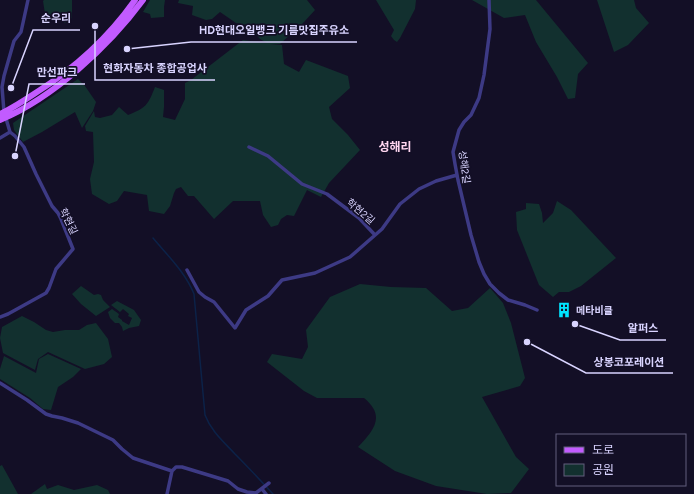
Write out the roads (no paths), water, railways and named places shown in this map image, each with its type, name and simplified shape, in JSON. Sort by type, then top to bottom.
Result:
[{"type":"main road","points":[[3,116],[50,84],[80,60],[111,30],[135,0]]},
{"type":"main road","points":[[3,116],[22,109],[61,84],[102,47],[122,26],[142,0]]},
{"type":"street","name":"학현길","points":[[0,317],[46,292],[56,269],[73,249],[61,219],[52,206],[24,147],[10,132],[3,116],[2,87],[4,76],[14,41],[21,32],[28,0]]},
{"type":"street","name":"성해2길","points":[[489,0],[490,29],[480,98],[471,116],[464,122],[459,130],[453,152],[471,235],[484,274],[490,284],[508,300],[537,310]]},
{"type":"street","points":[[0,138],[10,132]]},
{"type":"street","name":"학현2길","points":[[187,270],[199,292],[214,302],[235,328],[246,310],[268,296],[282,280],[315,273],[350,258],[375,235],[359,218],[327,194],[302,184],[268,156],[249,147]]},
{"type":"street","points":[[375,235],[382,229],[400,204],[418,189],[436,181],[457,175]]},
{"type":"street","points":[[0,383],[46,414],[78,423],[113,440],[133,458],[172,471]]},
{"type":"street","points":[[167,494],[172,471],[176,467],[182,467],[228,481],[238,489],[247,492],[256,493],[270,483]]},
{"type":"street","points":[[262,489],[266,494]]},
{"type":"waterway","points":[[153,238],[181,271],[194,294],[205,415],[218,436],[273,494]]},
{"type":"place","name":"현화자동차 종합공업사","points":[[95,26]]},
{"type":"place","name":"HD현대오일뱅크 기름맛집주유소","points":[[127,49]]},
{"type":"place","name":"순우리","points":[[11,88]]},
{"type":"place","name":"만선파크","points":[[15,156]]},
{"type":"place","name":"메타비클","points":[[564,310]]},
{"type":"place","name":"알퍼스","points":[[575,324]]},
{"type":"place","name":"상봉코포레이션","points":[[527,342]]},
{"type":"district","name":"성해리","points":[[395,147]]}]
